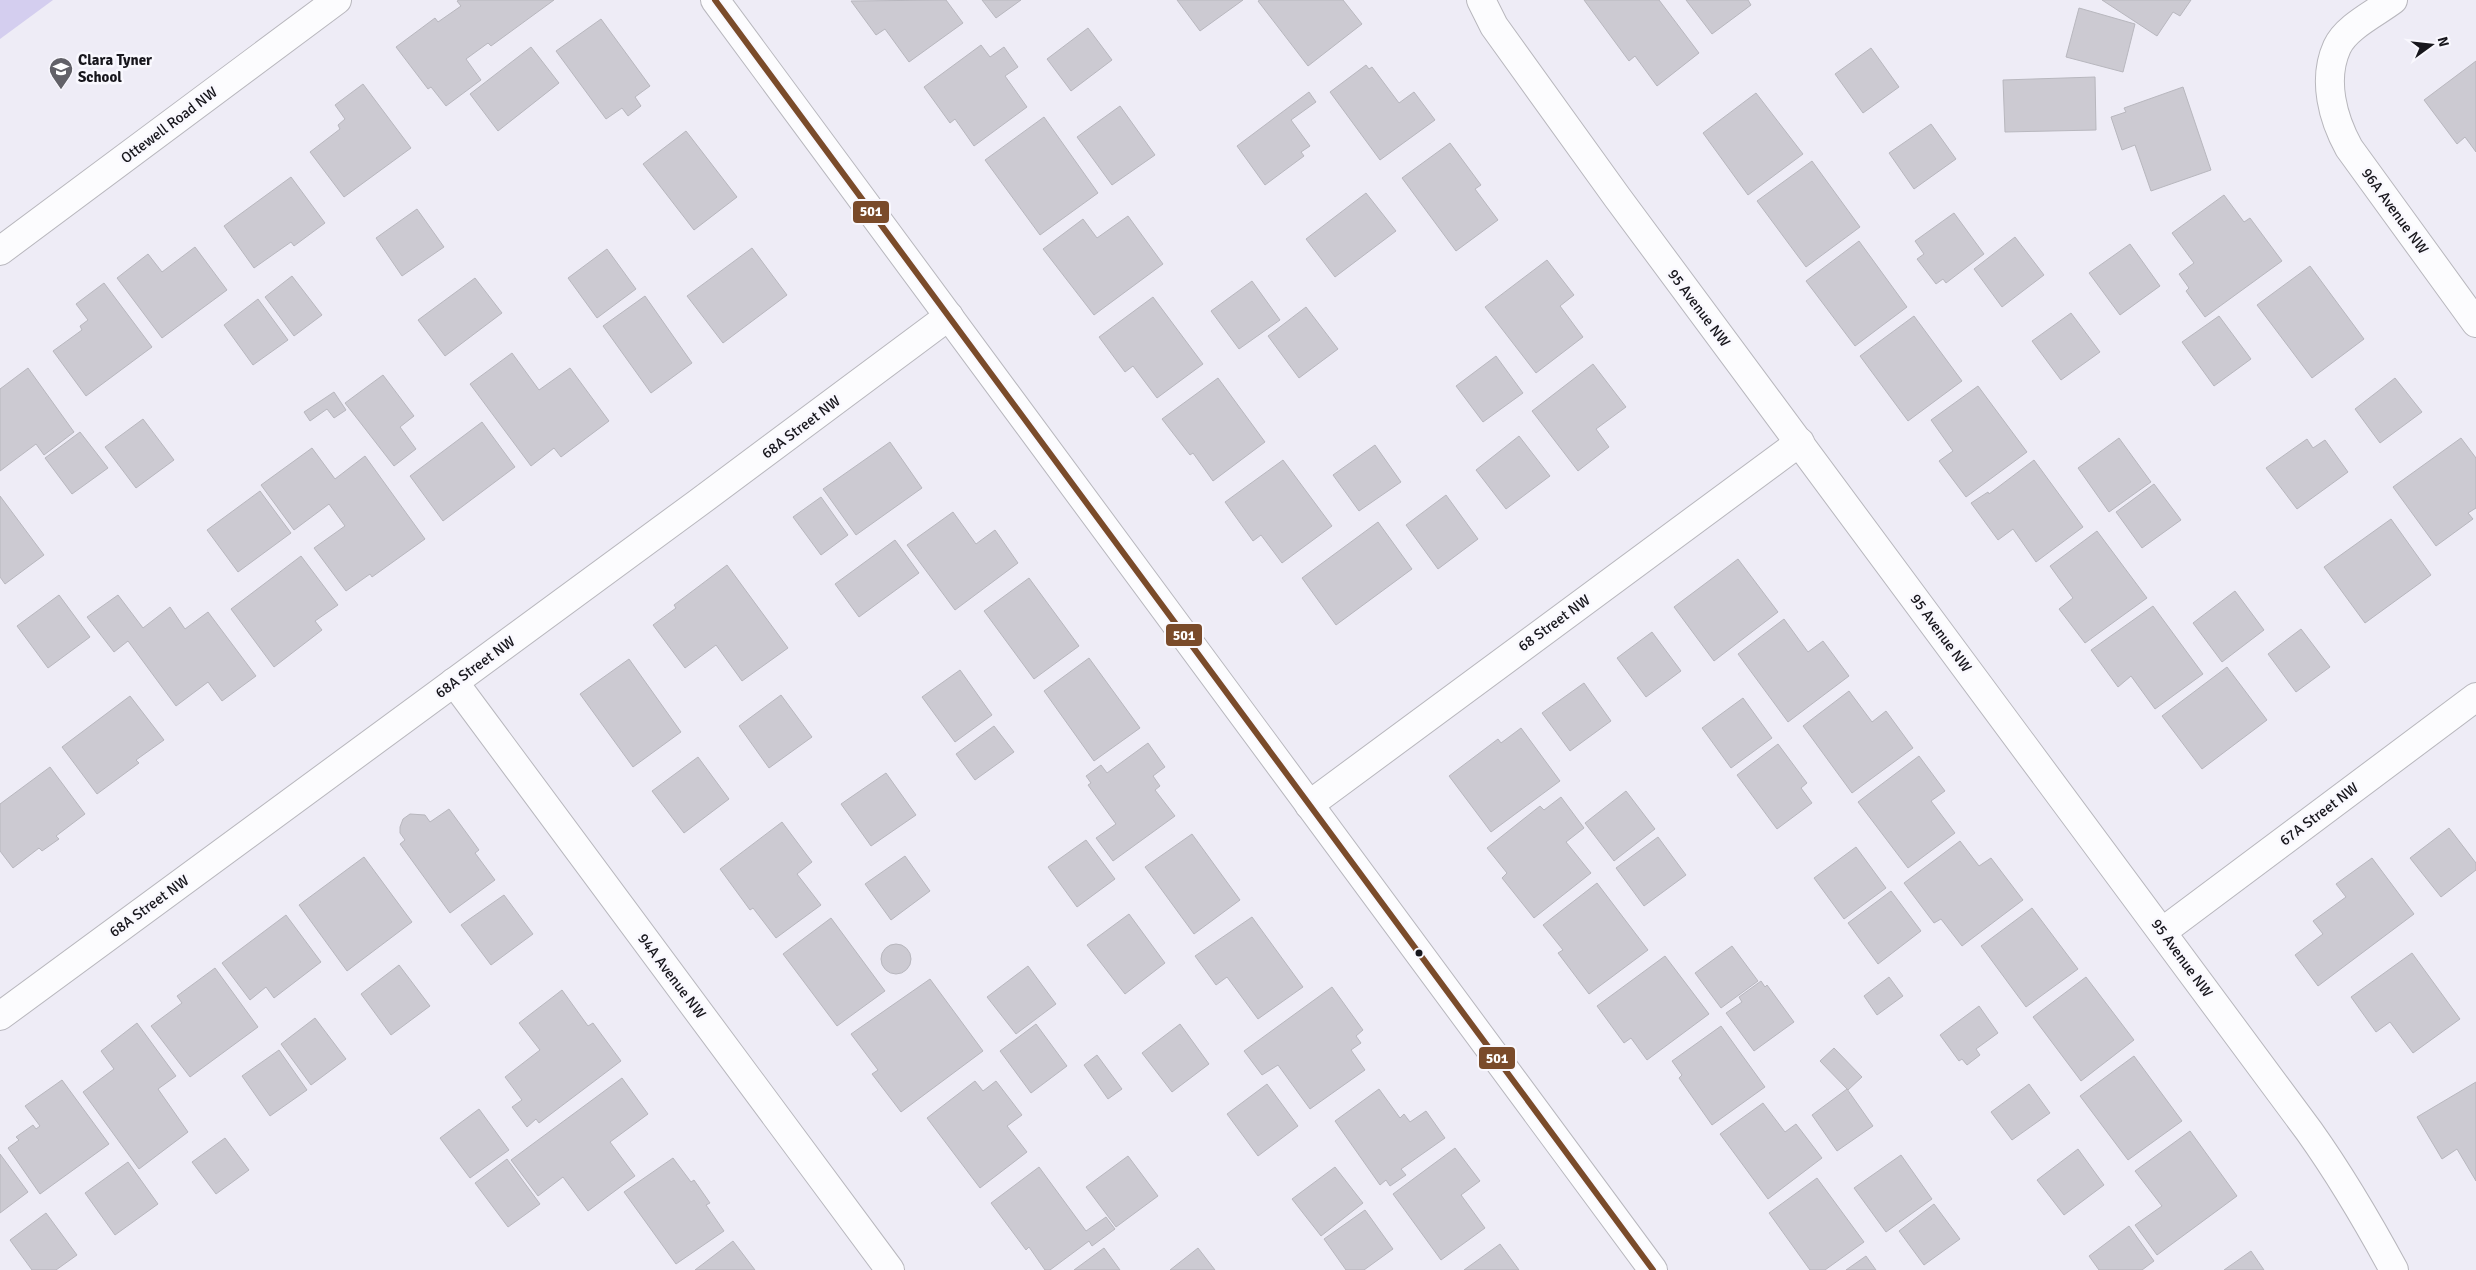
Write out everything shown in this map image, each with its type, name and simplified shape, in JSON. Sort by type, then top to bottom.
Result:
[{"type":"street","name":"Ottewell Road NW","points":[[0,250],[338,0]]},
{"type":"street","points":[[715,0],[1653,1270]]},
{"type":"street","name":"95 Avenue NW","points":[[1481,0],[1494,26],[1589,158],[2335,1168],[2370,1224],[2394,1270]]},
{"type":"street","name":"96A Avenue NW","points":[[2393,0],[2350,32],[2337,46],[2331,69],[2330,92],[2333,111],[2349,148],[2476,323]]},
{"type":"street","name":"68A Street NW","points":[[0,1016],[949,316]]},
{"type":"street","name":"68 Street NW","points":[[1309,805],[1800,442]]},
{"type":"street","name":"94A Avenue NW","points":[[454,682],[890,1270]]},
{"type":"street","name":"67A Street NW","points":[[2162,932],[2476,697]]},
{"type":"shaded area","points":[[0,0],[53,0],[0,39]]},
{"type":"building","points":[[554,0],[491,46],[488,43],[466,59],[481,80],[446,106],[431,87],[428,89],[396,47],[435,18],[438,22],[461,6],[457,1]]},
{"type":"building","points":[[946,0],[963,23],[909,62],[885,29],[876,35],[851,1]]},
{"type":"building","points":[[982,0],[1021,0],[996,18]]},
{"type":"building","points":[[1177,0],[1243,0],[1200,31]]},
{"type":"building","points":[[1343,0],[1362,24],[1308,66],[1258,1]]},
{"type":"building","points":[[1584,0],[1659,0],[1699,53],[1657,86],[1635,56],[1629,61]]},
{"type":"building","points":[[1686,0],[1748,0],[1751,5],[1712,34]]},
{"type":"building","points":[[2102,0],[2191,0],[2180,16],[2173,12],[2157,36]]},
{"type":"building","points":[[2079,8],[2135,24],[2123,72],[2066,57]]},
{"type":"building","points":[[601,19],[650,86],[635,97],[641,106],[628,116],[622,108],[606,119],[556,51]]},
{"type":"building","points":[[1088,28],[1112,60],[1071,91],[1047,59]]},
{"type":"building","points":[[981,45],[990,57],[1004,47],[1018,67],[1005,76],[1027,107],[974,146],[955,119],[950,123],[924,87]]},
{"type":"building","points":[[531,47],[559,83],[498,131],[470,94]]},
{"type":"building","points":[[1871,48],[1899,87],[1863,113],[1835,74]]},
{"type":"building","points":[[2476,61],[2476,152],[2465,137],[2457,144],[2424,100]]},
{"type":"building","points":[[1366,65],[1369,69],[1372,67],[1399,103],[1414,92],[1435,120],[1380,160],[1330,92]]},
{"type":"building","points":[[2095,77],[2096,130],[2005,132],[2003,80]]},
{"type":"building","points":[[363,84],[411,148],[344,197],[310,152],[340,129],[338,125],[345,119],[335,105]]},
{"type":"building","points":[[2183,87],[2211,170],[2151,191],[2135,145],[2122,150],[2111,117],[2126,112],[2124,108]]},
{"type":"building","points":[[1309,92],[1316,102],[1291,120],[1310,146],[1301,152],[1304,156],[1265,185],[1237,146]]},
{"type":"building","points":[[1756,93],[1803,154],[1748,195],[1703,133]]},
{"type":"building","points":[[1120,106],[1155,155],[1112,185],[1077,137]]},
{"type":"building","points":[[1044,117],[1098,193],[1040,235],[985,160]]},
{"type":"building","points":[[1931,124],[1956,159],[1914,189],[1889,153]]},
{"type":"building","points":[[686,131],[737,197],[694,230],[643,164]]},
{"type":"building","points":[[1450,143],[1481,185],[1475,189],[1498,220],[1456,251],[1402,178]]},
{"type":"building","points":[[1812,161],[1860,227],[1806,267],[1757,201]]},
{"type":"building","points":[[291,177],[325,223],[294,246],[291,242],[254,268],[224,226]]},
{"type":"building","points":[[1366,193],[1396,231],[1335,277],[1306,239]]},
{"type":"building","points":[[2224,195],[2244,222],[2250,218],[2282,261],[2205,317],[2186,291],[2189,288],[2179,274],[2194,263],[2172,233]]},
{"type":"building","points":[[417,209],[444,247],[402,276],[376,238]]},
{"type":"building","points":[[1954,213],[1984,254],[1946,283],[1943,279],[1936,284],[1917,259],[1924,254],[1915,241]]},
{"type":"building","points":[[1128,216],[1163,264],[1094,315],[1043,249],[1083,219],[1097,238]]},
{"type":"building","points":[[2015,237],[2044,275],[2002,307],[1974,269]]},
{"type":"building","points":[[1859,241],[1907,307],[1855,346],[1806,281]]},
{"type":"building","points":[[2130,244],[2160,286],[2120,315],[2089,273]]},
{"type":"building","points":[[195,247],[227,290],[162,338],[117,278],[148,254],[162,272]]},
{"type":"building","points":[[752,248],[787,295],[723,343],[687,296]]},
{"type":"building","points":[[607,249],[636,289],[597,318],[568,278]]},
{"type":"building","points":[[1547,260],[1574,295],[1560,306],[1583,337],[1536,373],[1485,307]]},
{"type":"building","points":[[2310,266],[2364,339],[2312,378],[2257,305]]},
{"type":"building","points":[[292,276],[322,315],[294,336],[265,297]]},
{"type":"building","points":[[475,278],[502,313],[445,356],[418,320]]},
{"type":"building","points":[[1252,281],[1280,320],[1239,349],[1211,311]]},
{"type":"building","points":[[104,283],[152,347],[86,396],[53,351],[82,330],[80,326],[88,320],[76,304]]},
{"type":"building","points":[[645,296],[692,363],[651,393],[603,326]]},
{"type":"building","points":[[1153,297],[1203,364],[1157,398],[1133,366],[1125,372],[1099,337]]},
{"type":"building","points":[[258,299],[288,340],[253,365],[224,325]]},
{"type":"building","points":[[1306,307],[1338,349],[1299,378],[1268,336]]},
{"type":"building","points":[[2071,313],[2100,352],[2061,380],[2032,341]]},
{"type":"building","points":[[1914,316],[1962,381],[1908,421],[1860,356]]},
{"type":"building","points":[[2219,316],[2251,359],[2214,386],[2182,342]]},
{"type":"building","points":[[512,353],[539,390],[570,368],[609,421],[561,457],[554,448],[531,466],[470,384]]},
{"type":"building","points":[[1496,356],[1523,393],[1483,422],[1456,386]]},
{"type":"building","points":[[1593,364],[1626,407],[1596,429],[1609,447],[1578,471],[1532,411]]},
{"type":"building","points":[[28,368],[74,432],[44,455],[36,444],[0,471],[0,389]]},
{"type":"building","points":[[383,375],[414,416],[400,427],[416,449],[394,466],[345,403]]},
{"type":"building","points":[[1218,378],[1265,442],[1213,481],[1193,453],[1190,455],[1162,419]]},
{"type":"building","points":[[2395,378],[2422,412],[2380,443],[2355,409]]},
{"type":"building","points":[[1978,386],[2027,452],[1966,497],[1939,461],[1953,451],[1931,420]]},
{"type":"building","points":[[334,392],[346,410],[334,418],[327,409],[310,421],[304,412]]},
{"type":"building","points":[[143,419],[174,460],[136,488],[105,447]]},
{"type":"building","points":[[482,422],[515,467],[443,521],[410,476]]},
{"type":"building","points":[[80,432],[108,468],[72,494],[45,458]]},
{"type":"building","points":[[1519,436],[1550,476],[1506,509],[1476,470]]},
{"type":"building","points":[[2119,438],[2151,482],[2109,512],[2078,468]]},
{"type":"building","points":[[2461,438],[2476,458],[2476,508],[2468,513],[2473,519],[2436,546],[2393,487]]},
{"type":"building","points":[[2307,439],[2313,448],[2325,440],[2348,472],[2297,509],[2266,468]]},
{"type":"building","points":[[890,442],[922,488],[856,535],[823,489]]},
{"type":"building","points":[[1375,445],[1401,482],[1359,511],[1333,475]]},
{"type":"building","points":[[312,448],[335,479],[365,456],[425,539],[372,577],[370,574],[346,591],[314,548],[345,526],[329,504],[294,530],[261,485]]},
{"type":"building","points":[[1283,460],[1332,526],[1282,563],[1261,535],[1253,541],[1225,502]]},
{"type":"building","points":[[2034,460],[2083,527],[2036,562],[2013,529],[1998,540],[1971,503],[1988,492],[1989,494]]},
{"type":"building","points":[[2154,484],[2181,520],[2142,548],[2116,512]]},
{"type":"building","points":[[260,491],[291,533],[238,572],[207,530]]},
{"type":"building","points":[[1446,495],[1478,539],[1438,569],[1406,525]]},
{"type":"building","points":[[0,496],[44,555],[5,584],[0,577]]},
{"type":"building","points":[[821,497],[848,535],[821,555],[793,517]]},
{"type":"building","points":[[953,512],[976,544],[995,530],[1018,563],[955,610],[907,545]]},
{"type":"building","points":[[2391,519],[2431,575],[2365,623],[2324,567]]},
{"type":"building","points":[[1378,522],[1412,569],[1336,625],[1302,578]]},
{"type":"building","points":[[2097,531],[2147,598],[2085,643],[2059,609],[2073,598],[2050,566]]},
{"type":"building","points":[[895,540],[919,573],[859,617],[835,584]]},
{"type":"building","points":[[301,556],[338,605],[315,621],[322,630],[274,667],[231,609]]},
{"type":"building","points":[[1738,559],[1778,612],[1714,661],[1674,607]]},
{"type":"building","points":[[727,565],[788,648],[742,681],[716,645],[685,668],[653,625],[676,608],[674,605]]},
{"type":"building","points":[[1029,578],[1079,646],[1034,679],[984,611]]},
{"type":"building","points":[[2235,591],[2264,630],[2222,662],[2193,623]]},
{"type":"building","points":[[59,595],[90,637],[48,668],[17,626]]},
{"type":"building","points":[[118,595],[143,628],[170,607],[185,629],[208,612],[256,676],[222,701],[208,682],[176,706],[128,641],[114,652],[87,617]]},
{"type":"building","points":[[2153,606],[2203,674],[2155,709],[2131,676],[2118,687],[2091,650]]},
{"type":"building","points":[[1784,619],[1808,652],[1823,641],[1849,676],[1788,722],[1738,654]]},
{"type":"building","points":[[2301,629],[2330,667],[2296,692],[2268,654]]},
{"type":"building","points":[[1652,632],[1681,671],[1646,697],[1617,658]]},
{"type":"building","points":[[1089,658],[1140,728],[1094,761],[1044,691]]},
{"type":"building","points":[[629,659],[681,732],[633,767],[580,694]]},
{"type":"building","points":[[2227,667],[2267,720],[2202,769],[2162,716]]},
{"type":"building","points":[[960,670],[992,715],[955,742],[922,697]]},
{"type":"building","points":[[1584,683],[1611,721],[1570,751],[1542,713]]},
{"type":"building","points":[[1849,691],[1872,722],[1886,711],[1913,748],[1852,793],[1803,726]]},
{"type":"building","points":[[781,695],[812,737],[769,768],[739,726]]},
{"type":"building","points":[[130,696],[164,740],[136,760],[139,763],[97,794],[62,747]]},
{"type":"building","points":[[1743,698],[1772,738],[1731,768],[1702,728]]},
{"type":"building","points":[[994,726],[1014,752],[975,780],[956,754]]},
{"type":"building","points":[[1521,728],[1560,781],[1491,832],[1449,776],[1498,739],[1501,743]]},
{"type":"building","points":[[1148,743],[1165,767],[1153,776],[1160,786],[1155,790],[1175,816],[1113,861],[1096,838],[1116,824],[1088,785],[1091,783],[1086,776],[1101,765],[1107,773]]},
{"type":"building","points":[[1778,744],[1807,783],[1801,788],[1812,803],[1777,829],[1737,775]]},
{"type":"building","points":[[1919,756],[1945,791],[1931,801],[1955,833],[1908,868],[1858,802]]},
{"type":"building","points":[[698,757],[729,799],[684,833],[652,791]]},
{"type":"building","points":[[50,767],[85,814],[56,836],[59,839],[42,851],[39,848],[13,868],[0,851],[0,804]]},
{"type":"building","points":[[886,773],[916,815],[871,846],[841,804]]},
{"type":"building","points":[[1626,791],[1655,829],[1614,861],[1585,823]]},
{"type":"building","points":[[1561,797],[1584,828],[1566,842],[1591,873],[1534,918],[1502,878],[1507,873],[1487,848],[1540,806],[1544,810]]},
{"type":"building","points":[[449,809],[479,850],[475,853],[495,880],[450,913],[400,844],[405,840],[400,833],[400,827],[403,819],[410,814],[425,815],[430,822]]},
{"type":"building","points":[[782,822],[812,862],[797,874],[821,905],[776,938],[753,908],[750,910],[720,869]]},
{"type":"building","points":[[2449,828],[2476,863],[2476,870],[2441,897],[2410,858]]},
{"type":"building","points":[[1192,834],[1240,900],[1194,934],[1145,867]]},
{"type":"building","points":[[1658,837],[1686,875],[1644,906],[1616,868]]},
{"type":"building","points":[[1086,840],[1115,879],[1077,907],[1048,867]]},
{"type":"building","points":[[1960,841],[1979,866],[1991,858],[2023,900],[1962,946],[1941,919],[1934,923],[1904,883]]},
{"type":"building","points":[[1856,847],[1886,888],[1844,919],[1814,878]]},
{"type":"building","points":[[905,856],[930,891],[891,920],[865,884]]},
{"type":"building","points":[[364,857],[412,922],[347,971],[299,905]]},
{"type":"building","points":[[2372,858],[2414,914],[2318,986],[2295,955],[2323,934],[2313,921],[2346,897],[2336,884]]},
{"type":"building","points":[[1597,883],[1648,950],[1589,994],[1558,953],[1563,950],[1543,925]]},
{"type":"building","points":[[1891,891],[1921,931],[1878,964],[1848,923]]},
{"type":"building","points":[[504,895],[533,934],[491,965],[461,925]]},
{"type":"building","points":[[2032,908],[2078,969],[2026,1007],[1981,946]]},
{"type":"building","points":[[1129,914],[1165,963],[1125,994],[1087,945]]},
{"type":"building","points":[[286,915],[321,962],[274,998],[266,987],[250,1000],[222,963]]},
{"type":"building","points":[[1252,917],[1303,987],[1258,1019],[1227,977],[1216,985],[1195,956]]},
{"type":"building","points":[[831,918],[885,991],[837,1026],[783,954]]},
{"type":"building","points":[[896,944],[902,945],[910,953],[910,965],[902,973],[896,974],[890,973],[882,965],[881,959],[882,953],[890,945]]},
{"type":"building","points":[[1732,946],[1758,981],[1721,1008],[1695,973]]},
{"type":"building","points":[[2412,953],[2460,1019],[2413,1053],[2390,1022],[2376,1032],[2351,997]]},
{"type":"building","points":[[1665,956],[1709,1014],[1647,1060],[1631,1038],[1624,1043],[1597,1006]]},
{"type":"building","points":[[399,965],[430,1006],[391,1035],[361,994]]},
{"type":"building","points":[[1028,966],[1056,1004],[1016,1034],[987,997]]},
{"type":"building","points":[[215,968],[258,1027],[190,1077],[151,1026],[182,1003],[177,996]]},
{"type":"building","points":[[1889,977],[1903,996],[1877,1015],[1864,996]]},
{"type":"building","points":[[2086,977],[2134,1040],[2081,1081],[2033,1017]]},
{"type":"building","points":[[930,979],[983,1051],[901,1112],[872,1074],[878,1070],[851,1034]]},
{"type":"building","points":[[1761,981],[1765,987],[1767,985],[1794,1022],[1754,1051],[1726,1013],[1742,1002],[1739,997]]},
{"type":"building","points":[[1332,987],[1363,1030],[1356,1036],[1361,1043],[1351,1050],[1365,1070],[1310,1109],[1278,1065],[1262,1075],[1244,1051]]},
{"type":"building","points":[[562,990],[588,1026],[593,1023],[621,1061],[539,1123],[536,1119],[527,1127],[512,1107],[522,1100],[505,1077],[540,1050],[519,1023]]},
{"type":"building","points":[[1979,1006],[1998,1033],[1976,1049],[1980,1055],[1967,1065],[1962,1059],[1959,1061],[1940,1035]]},
{"type":"building","points":[[315,1018],[346,1059],[311,1085],[281,1044]]},
{"type":"building","points":[[137,1023],[176,1076],[158,1089],[188,1132],[139,1169],[83,1092],[114,1069],[101,1051]]},
{"type":"building","points":[[1036,1024],[1067,1066],[1031,1093],[1000,1051]]},
{"type":"building","points":[[1180,1024],[1209,1064],[1172,1092],[1142,1053]]},
{"type":"building","points":[[1721,1026],[1765,1087],[1712,1125],[1679,1078],[1682,1075],[1672,1061]]},
{"type":"building","points":[[1834,1048],[1862,1077],[1848,1090],[1820,1061]]},
{"type":"building","points":[[279,1050],[307,1090],[270,1116],[242,1076]]},
{"type":"building","points":[[1097,1055],[1122,1089],[1108,1099],[1084,1065]]},
{"type":"building","points":[[2134,1056],[2182,1121],[2128,1160],[2080,1096]]},
{"type":"building","points":[[622,1078],[648,1114],[610,1142],[635,1176],[588,1211],[563,1177],[538,1196],[511,1160]]},
{"type":"building","points":[[62,1080],[109,1144],[40,1194],[8,1148],[19,1140],[16,1137],[33,1125],[36,1129],[40,1126],[25,1106]]},
{"type":"building","points":[[975,1081],[983,1091],[996,1081],[1022,1115],[1007,1126],[1027,1152],[980,1188],[927,1118]]},
{"type":"building","points":[[2476,1082],[2476,1181],[2457,1149],[2442,1159],[2417,1117]]},
{"type":"building","points":[[1267,1084],[1298,1126],[1258,1156],[1227,1114]]},
{"type":"building","points":[[2029,1084],[2050,1113],[2012,1140],[1991,1112]]},
{"type":"building","points":[[1379,1089],[1400,1118],[1404,1114],[1410,1122],[1426,1111],[1445,1138],[1401,1169],[1406,1175],[1390,1186],[1386,1180],[1380,1185],[1335,1121]]},
{"type":"building","points":[[1847,1089],[1873,1126],[1837,1151],[1812,1115]]},
{"type":"building","points":[[1763,1103],[1785,1132],[1796,1124],[1822,1158],[1768,1199],[1720,1134]]},
{"type":"building","points":[[479,1109],[509,1150],[470,1178],[440,1138]]},
{"type":"building","points":[[2190,1131],[2237,1196],[2157,1255],[2135,1225],[2162,1206],[2135,1171]]},
{"type":"building","points":[[225,1138],[249,1170],[216,1194],[192,1162]]},
{"type":"building","points":[[1455,1148],[1480,1181],[1461,1195],[1485,1228],[1441,1260],[1393,1194]]},
{"type":"building","points":[[2078,1149],[2104,1185],[2064,1215],[2037,1180]]},
{"type":"building","points":[[0,1154],[28,1192],[0,1213]]},
{"type":"building","points":[[1901,1155],[1932,1199],[1886,1232],[1854,1188]]},
{"type":"building","points":[[1128,1156],[1158,1196],[1116,1227],[1086,1187]]},
{"type":"building","points":[[673,1158],[691,1182],[694,1180],[710,1203],[706,1205],[724,1231],[676,1264],[624,1192]]},
{"type":"building","points":[[507,1159],[540,1204],[508,1227],[475,1183]]},
{"type":"building","points":[[128,1162],[158,1204],[115,1235],[85,1193]]},
{"type":"building","points":[[1039,1167],[1086,1231],[1106,1217],[1115,1229],[1092,1246],[1089,1241],[1050,1270],[1045,1270],[1029,1247],[1026,1250],[991,1203]]},
{"type":"building","points":[[1335,1167],[1363,1203],[1321,1236],[1292,1199]]},
{"type":"building","points":[[1817,1178],[1864,1242],[1825,1270],[1810,1270],[1769,1213]]},
{"type":"building","points":[[1934,1204],[1960,1239],[1924,1265],[1899,1231]]},
{"type":"building","points":[[1365,1210],[1393,1249],[1364,1270],[1346,1270],[1324,1239]]},
{"type":"building","points":[[46,1213],[77,1255],[56,1270],[32,1270],[10,1240]]},
{"type":"building","points":[[2129,1226],[2154,1261],[2142,1270],[2099,1270],[2089,1256]]},
{"type":"building","points":[[733,1241],[755,1270],[695,1270]]},
{"type":"building","points":[[1500,1244],[1519,1270],[1464,1270]]},
{"type":"building","points":[[1104,1248],[1120,1270],[1074,1270]]},
{"type":"building","points":[[1198,1248],[1215,1270],[1170,1270]]},
{"type":"building","points":[[2251,1251],[2264,1270],[2224,1270]]},
{"type":"building","points":[[1866,1256],[1876,1270],[1846,1270]]},
{"type":"transit line","name":"501","points":[[715,0],[1653,1270]]},
{"type":"place","name":"Clara Tyner School","points":[[61,90]]}]
